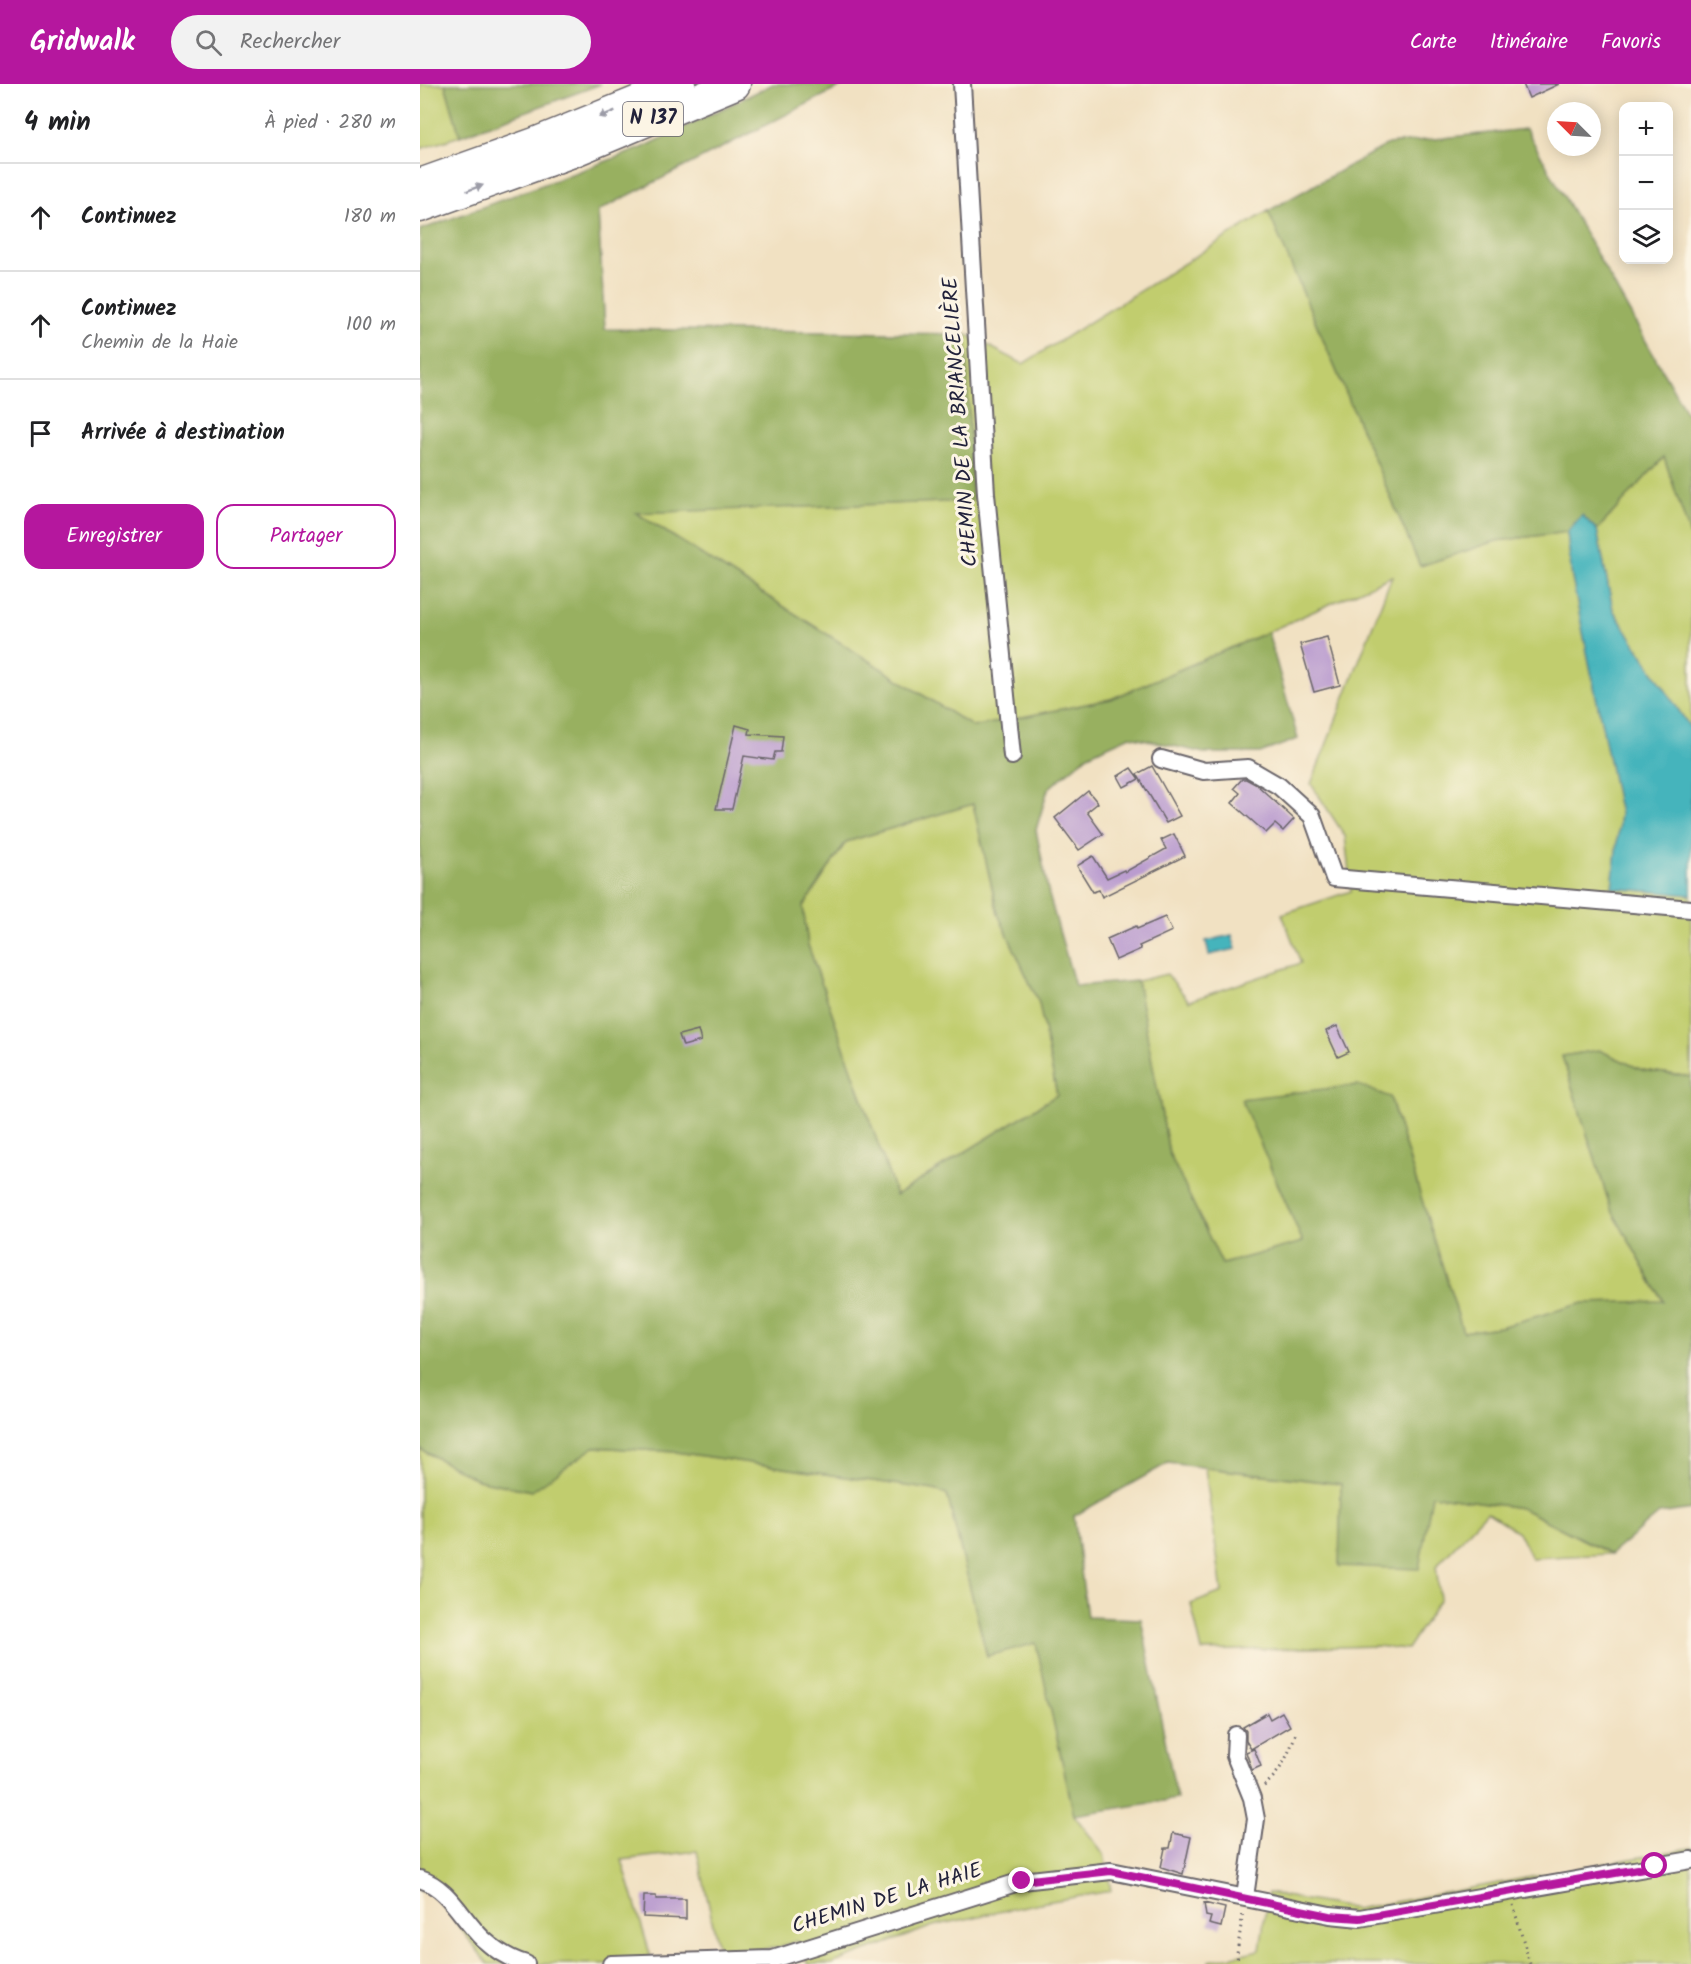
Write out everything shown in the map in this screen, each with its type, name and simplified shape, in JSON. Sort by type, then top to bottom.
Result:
[{"type":"highway","name":"N 137","points":[[420,183],[535,143],[680,84]]},
{"type":"highway","name":"N 137","points":[[420,207],[570,153],[735,84]]},
{"type":"street","name":"CHEMIN DE LA BRIANCELIÈRE","points":[[962,84],[986,494],[1012,756]]},
{"type":"street","points":[[1161,759],[1204,771],[1248,768],[1279,786],[1312,816],[1334,878],[1691,909]]},
{"type":"street","points":[[1236,1735],[1235,1756],[1252,1798],[1256,1820],[1245,1897]]},
{"type":"street","name":"CHEMIN DE LA HAIE","points":[[612,1964],[773,1959],[1022,1881],[1111,1871],[1330,1916],[1360,1918],[1691,1860]]},
{"type":"street","points":[[420,1879],[428,1881],[443,1892],[483,1939],[507,1958],[526,1964]]},
{"type":"path","points":[[1252,1798],[1278,1775],[1289,1754],[1297,1730]]},
{"type":"path","points":[[1508,1891],[1530,1964]]},
{"type":"path","points":[[1238,1964],[1237,1953],[1245,1897]]},
{"type":"green space","points":[[420,84],[445,84],[460,136],[420,149]]},
{"type":"green space","points":[[445,84],[601,84],[460,136]]},
{"type":"green space","points":[[773,84],[846,84],[598,211],[605,329],[966,334],[972,501],[636,513],[973,727],[1111,699],[1268,632],[1298,739],[1260,753],[1204,753],[1130,736],[1088,755],[1048,789],[1036,830],[1049,895],[1075,986],[1137,981],[1169,1153],[1222,1264],[1303,1242],[1241,1099],[1358,1085],[1390,1097],[1463,1332],[1500,1327],[1583,1303],[1663,1301],[1611,1209],[1562,1056],[1599,1050],[1642,1070],[1691,1077],[1691,1509],[1659,1514],[1611,1554],[1521,1508],[1432,1495],[1419,1569],[1339,1566],[1341,1484],[1168,1463],[1074,1516],[1087,1617],[1141,1619],[1177,1799],[1074,1815],[1036,1643],[987,1656],[947,1494],[934,1490],[676,1452],[594,1447],[532,1491],[478,1480],[420,1449],[420,230],[642,148]],"holes":[[[973,804],[998,914],[1039,1003],[1057,1095],[896,1195],[808,945],[803,907],[846,842]]]},
{"type":"green space","points":[[1526,129],[1691,421],[1691,538],[1664,457],[1597,530],[1582,515],[1567,532],[1496,541],[1420,566],[1268,211],[1388,144]]},
{"type":"green space","points":[[1268,211],[1420,566],[1496,541],[1567,532],[1572,578],[1620,814],[1612,888],[1691,895],[1691,1077],[1642,1070],[1599,1050],[1562,1056],[1611,1209],[1663,1302],[1583,1303],[1500,1327],[1463,1332],[1390,1097],[1270,1167],[1303,1242],[1222,1264],[1169,1153],[1137,981],[1167,974],[1189,1001],[1301,963],[1282,914],[1351,891],[1345,836],[1311,784],[1392,576],[1111,699],[973,727],[635,512],[972,501],[966,334],[1023,364]]},
{"type":"green space","points":[[1664,457],[1691,538],[1691,729],[1613,610],[1597,530]]},
{"type":"green space","points":[[973,804],[998,914],[1039,1003],[1057,1095],[896,1195],[808,945],[803,907],[846,842]]},
{"type":"green space","points":[[594,1447],[676,1452],[934,1490],[947,1494],[987,1656],[1036,1642],[1074,1815],[1104,1854],[1111,1891],[1040,1903],[933,1926],[831,1964],[808,1964],[797,1941],[776,1948],[719,1952],[697,1851],[622,1860],[653,1964],[488,1964],[431,1890],[420,1891],[420,1449],[478,1480],[531,1491]]},
{"type":"green space","points":[[1205,1468],[1341,1484],[1340,1566],[1432,1495],[1521,1508],[1611,1554],[1531,1558],[1518,1532],[1487,1512],[1436,1566],[1440,1599],[1407,1649],[1376,1646],[1202,1651],[1191,1604],[1222,1592]]},
{"type":"green space","points":[[1691,1848],[1691,1964],[1210,1964],[1209,1961],[1260,1950],[1268,1893],[1356,1909]]},
{"type":"water","points":[[1582,515],[1597,530],[1613,610],[1691,729],[1691,895],[1612,888],[1620,814],[1572,578],[1567,532]]},
{"type":"water","points":[[1232,935],[1236,949],[1209,955],[1206,941]]},
{"type":"building","points":[[1523,84],[1559,84],[1529,98]]},
{"type":"building","points":[[1327,637],[1340,685],[1314,692],[1300,644]]},
{"type":"building","points":[[736,725],[750,729],[749,734],[783,736],[781,752],[775,752],[773,760],[744,756],[732,809],[716,809]]},
{"type":"building","points":[[1152,766],[1180,816],[1166,823],[1137,774]]},
{"type":"building","points":[[1131,768],[1139,779],[1124,787],[1118,776]]},
{"type":"building","points":[[1242,779],[1257,785],[1294,819],[1283,831],[1275,824],[1266,833],[1232,803],[1240,793],[1234,788]]},
{"type":"building","points":[[1088,791],[1098,803],[1087,812],[1103,834],[1079,850],[1055,818]]},
{"type":"building","points":[[1174,834],[1185,856],[1102,897],[1099,890],[1093,892],[1077,866],[1093,856],[1107,878],[1124,870],[1125,872],[1166,849],[1161,840]]},
{"type":"building","points":[[1165,917],[1172,931],[1139,946],[1141,949],[1116,960],[1107,939],[1136,926],[1137,929]]},
{"type":"building","points":[[1337,1026],[1349,1052],[1338,1057],[1326,1031]]},
{"type":"building","points":[[698,1030],[701,1041],[683,1046],[679,1035]]},
{"type":"building","points":[[1282,1712],[1290,1726],[1251,1749],[1246,1741],[1246,1731],[1243,1727],[1267,1713],[1270,1719]]},
{"type":"building","points":[[1254,1749],[1261,1766],[1252,1770],[1246,1752]]},
{"type":"building","points":[[1173,1833],[1191,1837],[1183,1874],[1161,1867],[1165,1848],[1170,1848]]},
{"type":"building","points":[[644,1896],[656,1896],[656,1899],[686,1899],[686,1919],[643,1917]]},
{"type":"building","points":[[1204,1903],[1225,1908],[1221,1927],[1209,1924],[1211,1917],[1206,1916]]},
{"type":"route","points":[[1022,1881],[1111,1871],[1330,1916],[1360,1918],[1655,1866]]}]
